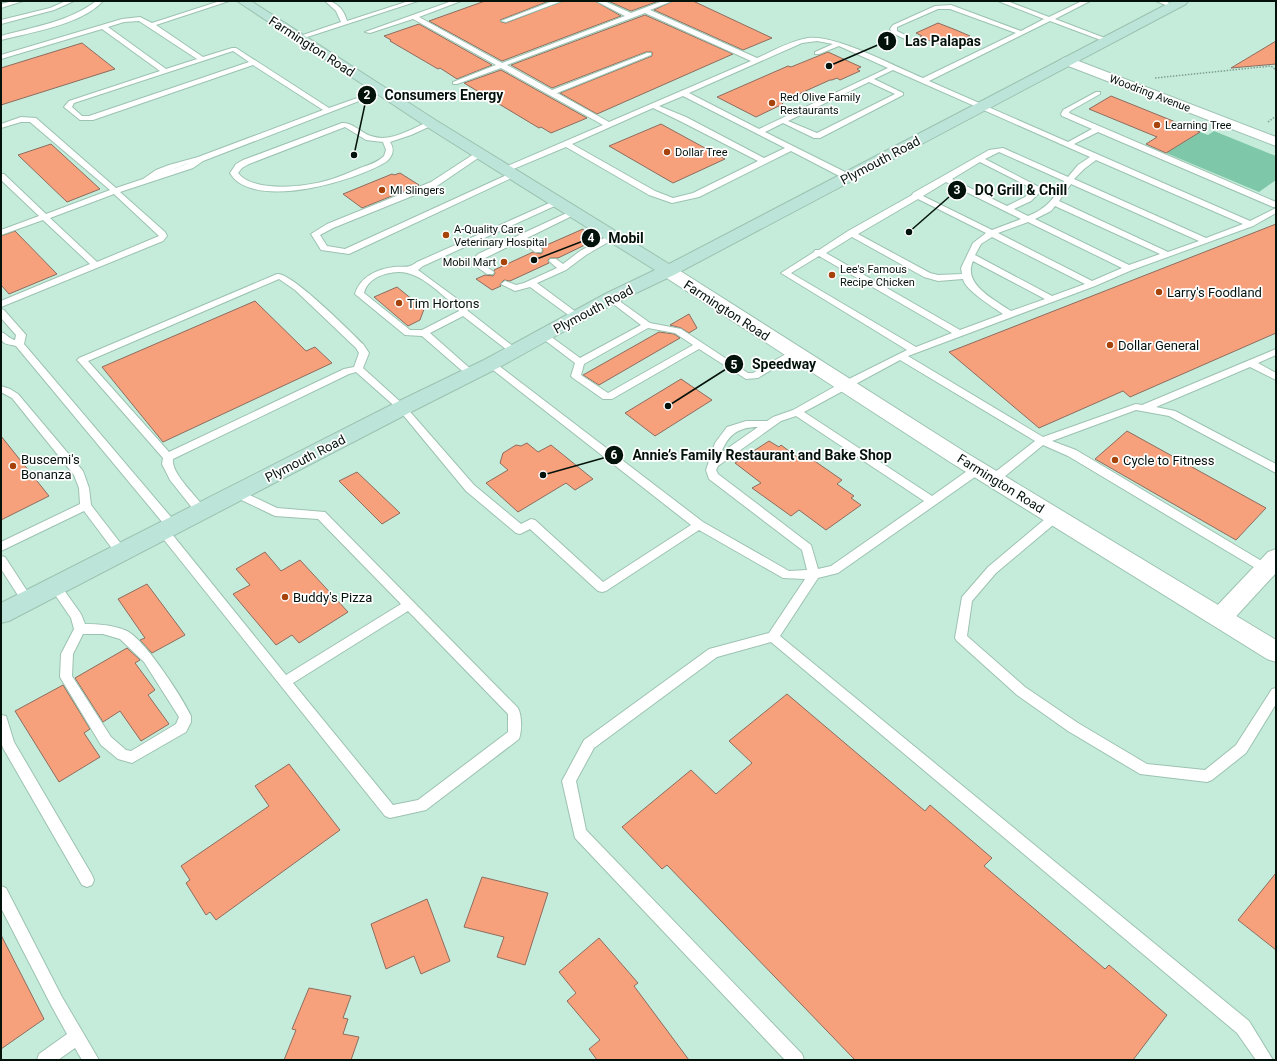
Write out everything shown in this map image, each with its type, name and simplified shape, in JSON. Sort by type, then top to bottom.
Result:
[{"type":"main road","name":"Farmington Road","points":[[243,1],[431,124],[668,272]]},
{"type":"main road","name":"Plymouth Road","points":[[1,614],[402,408],[491,364],[611,298],[668,272],[1178,3]]},
{"type":"street","name":"Woodring Avenue","points":[[1068,61],[1275,141]]},
{"type":"street","name":"Farmington Road","points":[[668,272],[986,474],[1276,652]]},
{"type":"street","points":[[1221,617],[1271,564]]},
{"type":"lane","points":[[1,6],[20,1]]},
{"type":"lane","points":[[1,22],[52,9],[71,1]]},
{"type":"lane","points":[[1,38],[68,19],[84,12],[100,1]]},
{"type":"lane","points":[[151,25],[226,1]]},
{"type":"lane","points":[[328,1],[337,7],[342,14],[344,22]]},
{"type":"lane","points":[[299,38],[344,22],[364,18],[415,1]]},
{"type":"lane","points":[[368,32],[458,1]]},
{"type":"lane","points":[[504,21],[559,1]]},
{"type":"lane","points":[[599,1],[631,16]]},
{"type":"lane","points":[[455,83],[503,66],[669,1]]},
{"type":"lane","points":[[1001,1],[1108,40]]},
{"type":"lane","points":[[923,81],[1087,1]]},
{"type":"lane","points":[[1159,1],[1178,3]]},
{"type":"lane","points":[[906,38],[894,32],[893,29],[895,26],[937,7],[944,6],[952,7],[1021,33]]},
{"type":"lane","points":[[644,10],[757,62]]},
{"type":"lane","points":[[413,16],[609,125]]},
{"type":"lane","points":[[1,57],[103,26],[133,19],[144,21],[151,25],[201,59]]},
{"type":"lane","points":[[103,26],[164,72]]},
{"type":"lane","points":[[480,154],[434,184],[330,226],[315,234],[324,248],[346,252],[567,144],[810,39],[821,39],[839,44],[1250,224]]},
{"type":"lane","points":[[816,53],[839,44]]},
{"type":"lane","points":[[254,62],[90,118],[80,118],[68,107],[71,102],[201,59],[234,50],[254,62],[329,111]]},
{"type":"lane","points":[[552,93],[649,54]]},
{"type":"lane","points":[[759,132],[893,68]]},
{"type":"lane","points":[[783,121],[817,136],[901,94],[870,80]]},
{"type":"lane","points":[[1,233],[146,180],[183,169],[200,159],[382,91]]},
{"type":"lane","points":[[683,93],[848,177]]},
{"type":"lane","points":[[1098,93],[1067,110],[1065,114],[1276,205]]},
{"type":"lane","points":[[654,106],[683,119],[764,161]]},
{"type":"lane","points":[[1,126],[22,119],[32,120],[115,191],[163,236],[160,239],[1,304]]},
{"type":"lane","points":[[386,141],[390,148],[389,155],[386,159],[373,166],[326,183],[297,187],[261,188],[244,184],[238,180],[234,173],[239,166],[246,162],[344,125],[354,128],[368,138],[386,141],[431,124]]},
{"type":"lane","points":[[1068,145],[1097,129]]},
{"type":"lane","points":[[567,144],[652,193],[672,200],[696,195],[791,148]]},
{"type":"lane","points":[[914,350],[785,273],[818,252],[992,152],[1000,150],[1206,241]]},
{"type":"lane","points":[[1009,314],[986,298],[968,282],[966,268],[977,243],[992,233],[1040,214],[1054,202],[1080,167],[1096,156]]},
{"type":"lane","points":[[979,159],[1035,188],[1036,192],[1028,199],[1007,209]]},
{"type":"lane","points":[[1,176],[96,265]]},
{"type":"lane","points":[[946,179],[1129,268]]},
{"type":"lane","points":[[916,195],[1092,284]]},
{"type":"lane","points":[[412,270],[420,264],[556,202]]},
{"type":"lane","points":[[1054,202],[1168,255]]},
{"type":"lane","points":[[713,464],[777,419],[797,412],[844,385],[900,356],[1092,284],[1129,268],[1250,224],[1276,210]]},
{"type":"lane","points":[[490,272],[478,265],[477,260],[481,256],[574,213]]},
{"type":"lane","points":[[851,233],[927,276],[938,278],[967,276]]},
{"type":"lane","points":[[505,284],[515,288],[531,283],[563,268],[583,253],[613,237]]},
{"type":"lane","points":[[521,238],[538,250]]},
{"type":"lane","points":[[818,252],[958,333]]},
{"type":"lane","points":[[970,256],[1052,299]]},
{"type":"lane","points":[[552,261],[563,268]]},
{"type":"lane","points":[[464,312],[424,333],[408,333],[359,294],[360,287],[370,278],[380,273],[398,269],[412,270],[461,306],[464,312],[514,351]]},
{"type":"lane","points":[[201,511],[174,477],[167,464],[168,457],[82,360],[280,276],[298,288],[360,346],[364,353],[358,369]]},
{"type":"lane","points":[[531,283],[577,317]]},
{"type":"lane","points":[[611,298],[647,325],[678,331],[746,376],[755,376],[794,353]]},
{"type":"lane","points":[[3,318],[21,335],[19,344]]},
{"type":"lane","points":[[647,325],[580,362],[576,376],[606,397],[609,397],[700,345]]},
{"type":"lane","points":[[424,333],[471,374]]},
{"type":"lane","points":[[1,335],[6,341],[19,344],[167,529],[285,682],[390,812],[421,806],[514,735],[514,712],[321,515],[275,512],[237,493]]},
{"type":"lane","points":[[544,335],[580,362]]},
{"type":"lane","points":[[1143,409],[1276,352]]},
{"type":"lane","points":[[900,356],[1042,441],[1072,454],[1271,564]]},
{"type":"lane","points":[[491,364],[699,525],[787,576],[814,574],[834,570],[932,501],[986,474],[1042,441],[1136,407],[1171,413],[1276,469]]},
{"type":"lane","points":[[1250,364],[1276,377]]},
{"type":"lane","points":[[358,369],[402,408],[470,488],[520,530],[531,523],[602,588],[699,525]]},
{"type":"lane","points":[[168,457],[347,371],[358,369]]},
{"type":"lane","points":[[1,389],[15,396],[79,474],[84,488],[86,506],[121,552]]},
{"type":"lane","points":[[797,412],[932,501]]},
{"type":"lane","points":[[768,425],[745,423],[731,430],[721,439],[711,470],[713,476],[807,548],[814,574],[773,637],[713,653],[588,744],[569,782],[580,833],[796,1060]]},
{"type":"lane","points":[[1,547],[86,506]]},
{"type":"lane","points":[[1055,517],[992,570],[966,600],[961,638],[1021,691],[1073,727],[1145,770],[1207,776],[1241,749],[1276,692]]},
{"type":"lane","points":[[1,560],[27,600]]},
{"type":"lane","points":[[55,586],[77,617],[80,629],[67,654],[66,677],[106,741],[123,756],[132,757],[181,728],[185,722],[185,716],[148,658],[124,635],[103,629],[80,629]]},
{"type":"lane","points":[[285,682],[409,605]]},
{"type":"lane","points":[[773,637],[1243,1027],[1265,1060]]},
{"type":"lane","points":[[1,720],[8,744],[87,880]]},
{"type":"lane","points":[[1,893],[57,1002],[91,1060]]},
{"type":"lane","points":[[45,1060],[77,1037]]},
{"type":"path","points":[[1129,85],[1138,80],[1274,65]]},
{"type":"path","points":[[1271,66],[1276,70]]},
{"type":"green space","points":[[1214,131],[1276,156],[1276,180],[1259,192],[1166,153],[1200,132],[1208,135]]},
{"type":"building","points":[[485,1],[549,1],[500,20],[501,22],[506,23],[563,1],[595,1],[621,16],[502,61],[429,21]]},
{"type":"building","points":[[608,1],[659,1],[631,11]]},
{"type":"building","points":[[673,1],[693,1],[772,38],[743,50],[654,10]]},
{"type":"building","points":[[645,15],[733,54],[597,114],[560,93],[652,56],[652,52],[646,52],[552,88],[511,65]]},
{"type":"building","points":[[938,23],[970,36],[948,46],[920,37],[922,36],[916,33]]},
{"type":"building","points":[[419,24],[492,65],[457,79],[390,41],[391,40],[384,36]]},
{"type":"building","points":[[1276,41],[1276,64],[1231,68]]},
{"type":"building","points":[[82,43],[115,69],[1,105],[1,68]]},
{"type":"building","points":[[828,52],[861,67],[857,69],[860,71],[840,80],[837,78],[830,80],[781,102],[783,104],[756,117],[717,97],[788,66],[791,67]]},
{"type":"building","points":[[501,70],[587,118],[551,133],[541,127],[539,128],[464,83]]},
{"type":"building","name":"Learning Tree","points":[[1111,96],[1200,132],[1166,153],[1146,144],[1157,137],[1089,109]]},
{"type":"building","name":"Dollar Tree","points":[[661,124],[725,159],[673,183],[609,146]]},
{"type":"building","points":[[51,144],[100,189],[67,202],[18,155]]},
{"type":"building","name":"MI Slingers","points":[[400,173],[419,185],[362,208],[343,194],[392,174],[394,175]]},
{"type":"building","points":[[1276,224],[1276,333],[1130,397],[1123,391],[1039,428],[949,352]]},
{"type":"building","points":[[583,229],[589,243],[558,258],[550,258],[548,260],[549,263],[510,281],[504,280],[500,284],[501,286],[492,290],[476,279],[485,275],[493,276],[495,273],[494,270],[533,252],[541,254],[543,251],[542,247]]},
{"type":"building","points":[[15,231],[57,274],[9,294],[1,285],[1,236]]},
{"type":"building","name":"Tim Hortons","points":[[397,287],[424,309],[420,320],[408,326],[374,297]]},
{"type":"building","points":[[255,301],[306,351],[315,347],[332,363],[163,442],[102,367]]},
{"type":"building","points":[[689,314],[697,328],[689,333],[681,328],[670,325]]},
{"type":"building","points":[[659,332],[674,334],[680,338],[599,385],[583,375]]},
{"type":"building","points":[[681,379],[712,400],[655,436],[625,413]]},
{"type":"building","points":[[1127,431],[1266,508],[1236,540],[1095,459]]},
{"type":"building","name":"Buscemi's Bonanza","points":[[1,436],[49,496],[1,520]]},
{"type":"building","points":[[769,441],[779,447],[781,445],[797,457],[803,453],[842,480],[837,484],[854,496],[851,498],[861,505],[826,530],[799,510],[791,516],[752,488],[761,483],[735,463]]},
{"type":"building","points":[[527,443],[538,452],[551,445],[593,479],[575,490],[566,483],[518,512],[486,483],[508,470],[500,463],[503,453],[516,445],[521,446]]},
{"type":"building","points":[[357,472],[400,513],[382,524],[339,481]]},
{"type":"building","name":"Buddy's Pizza","points":[[265,552],[281,571],[300,560],[348,612],[299,643],[292,635],[276,645],[233,594],[250,585],[236,569]]},
{"type":"building","points":[[147,584],[185,635],[152,653],[140,640],[145,638],[118,599]]},
{"type":"building","points":[[127,648],[140,660],[135,663],[155,690],[148,695],[169,724],[141,741],[120,711],[103,722],[75,678]]},
{"type":"building","points":[[63,685],[90,729],[84,733],[100,757],[59,782],[15,711]]},
{"type":"building","points":[[787,694],[925,811],[930,805],[992,858],[984,866],[1105,969],[1109,965],[1167,1015],[1133,1060],[855,1060],[667,865],[662,869],[622,827],[691,770],[716,794],[752,763],[729,741]]},
{"type":"building","points":[[289,764],[340,830],[216,920],[210,912],[206,915],[186,883],[190,880],[181,866],[269,806],[255,786]]},
{"type":"building","points":[[1276,873],[1276,950],[1238,920]]},
{"type":"building","points":[[482,877],[548,893],[525,965],[497,957],[504,937],[464,927]]},
{"type":"building","points":[[427,899],[450,961],[421,974],[414,956],[386,969],[371,924]]},
{"type":"building","points":[[1,935],[44,1019],[1,1049]]},
{"type":"building","points":[[599,938],[638,983],[634,986],[689,1060],[597,1060],[589,1049],[600,1040],[567,1001],[576,993],[559,972]]},
{"type":"building","points":[[309,988],[351,996],[343,1018],[348,1019],[343,1034],[359,1037],[351,1060],[284,1060],[296,1030],[292,1029]]},
{"type":"place","name":"Las Palapas","points":[[829,66]]},
{"type":"place","name":"Red Olive Family Restaurants","points":[[772,103]]},
{"type":"place","name":"Learning Tree","points":[[1157,125]]},
{"type":"place","name":"Dollar Tree","points":[[667,152]]},
{"type":"place","name":"Consumers Energy","points":[[354,155]]},
{"type":"place","name":"MI Slingers","points":[[382,190]]},
{"type":"place","name":"DQ Grill & Chill","points":[[909,232]]},
{"type":"place","name":"A-Quality Care Veterinary Hospital","points":[[446,235]]},
{"type":"place","name":"Mobil","points":[[534,260]]},
{"type":"place","name":"Mobil Mart","points":[[504,262]]},
{"type":"place","name":"Lee's Famous Recipe Chicken","points":[[832,275]]},
{"type":"place","name":"Larry's Foodland","points":[[1159,292]]},
{"type":"place","name":"Tim Hortons","points":[[399,303]]},
{"type":"place","name":"Dollar General","points":[[1110,345]]},
{"type":"place","name":"Speedway","points":[[668,406]]},
{"type":"place","name":"Cycle to Fitness","points":[[1115,460]]},
{"type":"place","name":"Buscemi's Bonanza","points":[[13,466]]},
{"type":"place","name":"Annie’s Family Restaurant and Bake Shop","points":[[543,475]]},
{"type":"place","name":"Buddy's Pizza","points":[[285,597]]}]
